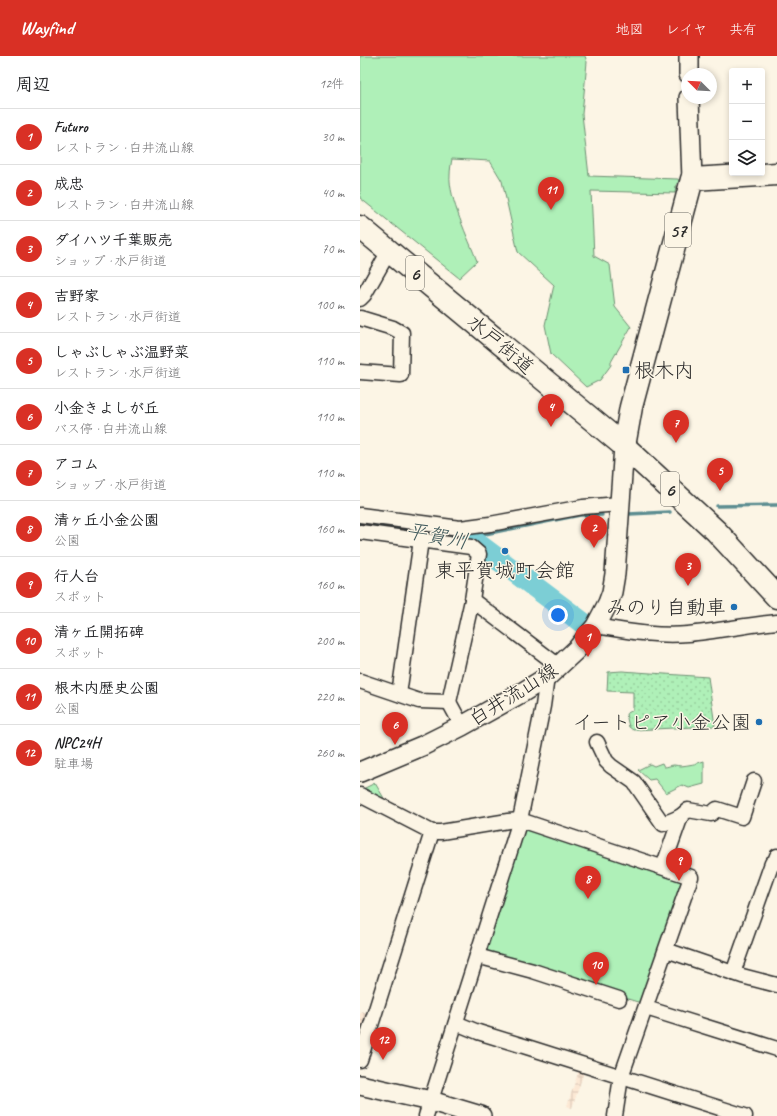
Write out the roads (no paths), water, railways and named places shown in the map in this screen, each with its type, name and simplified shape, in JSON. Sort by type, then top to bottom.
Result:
[{"type":"main road","points":[[689,56],[689,68]]},
{"type":"main road","points":[[689,104],[692,179],[777,174]]},
{"type":"main road","name":"57","points":[[624,446],[631,407],[692,179]]},
{"type":"main road","name":"水戸街道","points":[[360,227],[624,446],[716,531],[777,597]]},
{"type":"main road","name":"白井流山線","points":[[360,772],[422,746],[462,726],[523,692],[553,671],[577,649],[596,626],[603,615],[612,592],[615,574],[624,446]]},
{"type":"main road","points":[[360,1085],[428,1108],[481,1116]]},
{"type":"street","points":[[360,299],[364,295],[389,251]]},
{"type":"street","points":[[360,318],[393,328],[402,333],[401,375],[360,372]]},
{"type":"street","points":[[360,515],[460,528],[583,507],[619,504]]},
{"type":"street","points":[[360,532],[471,547],[479,554],[472,600],[449,702],[462,726]]},
{"type":"street","points":[[399,694],[421,540]]},
{"type":"street","points":[[428,1108],[520,820],[543,706],[553,671],[472,600]]},
{"type":"street","points":[[596,626],[670,635],[777,622]]},
{"type":"street","points":[[360,681],[419,701],[449,702]]},
{"type":"street","points":[[597,742],[610,766],[634,782],[663,824],[681,816],[688,810],[711,814],[717,809],[742,817],[754,781]]},
{"type":"street","points":[[360,795],[432,832],[441,832],[508,820],[520,820],[691,877],[621,1076],[615,1116]]},
{"type":"street","points":[[663,868],[681,816]]},
{"type":"street","points":[[360,1060],[432,832]]},
{"type":"street","points":[[733,973],[772,863],[774,864],[777,856]]},
{"type":"street","points":[[666,950],[733,973],[777,985]]},
{"type":"street","points":[[477,956],[533,971],[619,999]]},
{"type":"street","points":[[646,1008],[777,1049]]},
{"type":"street","points":[[456,1023],[496,1038],[745,1116]]},
{"type":"waterway","points":[[717,506],[777,505]]},
{"type":"waterway","points":[[629,514],[670,512]]},
{"type":"waterway","points":[[360,524],[471,539],[475,536],[580,515],[602,515]]},
{"type":"waterway","name":"平賀川","points":[[471,539],[583,623]]},
{"type":"place","name":"根木内歴史公園","points":[[551,210]]},
{"type":"place","name":"根木内","points":[[626,370]]},
{"type":"place","name":"吉野家","points":[[551,427]]},
{"type":"place","name":"アコム","points":[[676,443]]},
{"type":"place","name":"しゃぶしゃぶ温野菜","points":[[720,491]]},
{"type":"place","name":"成忠","points":[[594,548]]},
{"type":"place","name":"東平賀城町会館","points":[[505,551]]},
{"type":"place","name":"ダイハツ千葉販売","points":[[688,586]]},
{"type":"place","name":"みのり自動車","points":[[734,607]]},
{"type":"place","name":"Futuro","points":[[588,657]]},
{"type":"place","name":"イートピア小金公園","points":[[759,722]]},
{"type":"place","name":"小金きよしが丘","points":[[395,745]]},
{"type":"place","name":"行人台","points":[[679,881]]},
{"type":"place","name":"清ヶ丘小金公園","points":[[588,899]]},
{"type":"place","name":"清ヶ丘開拓碑","points":[[596,985]]},
{"type":"place","name":"NPC24H","points":[[383,1060]]}]
